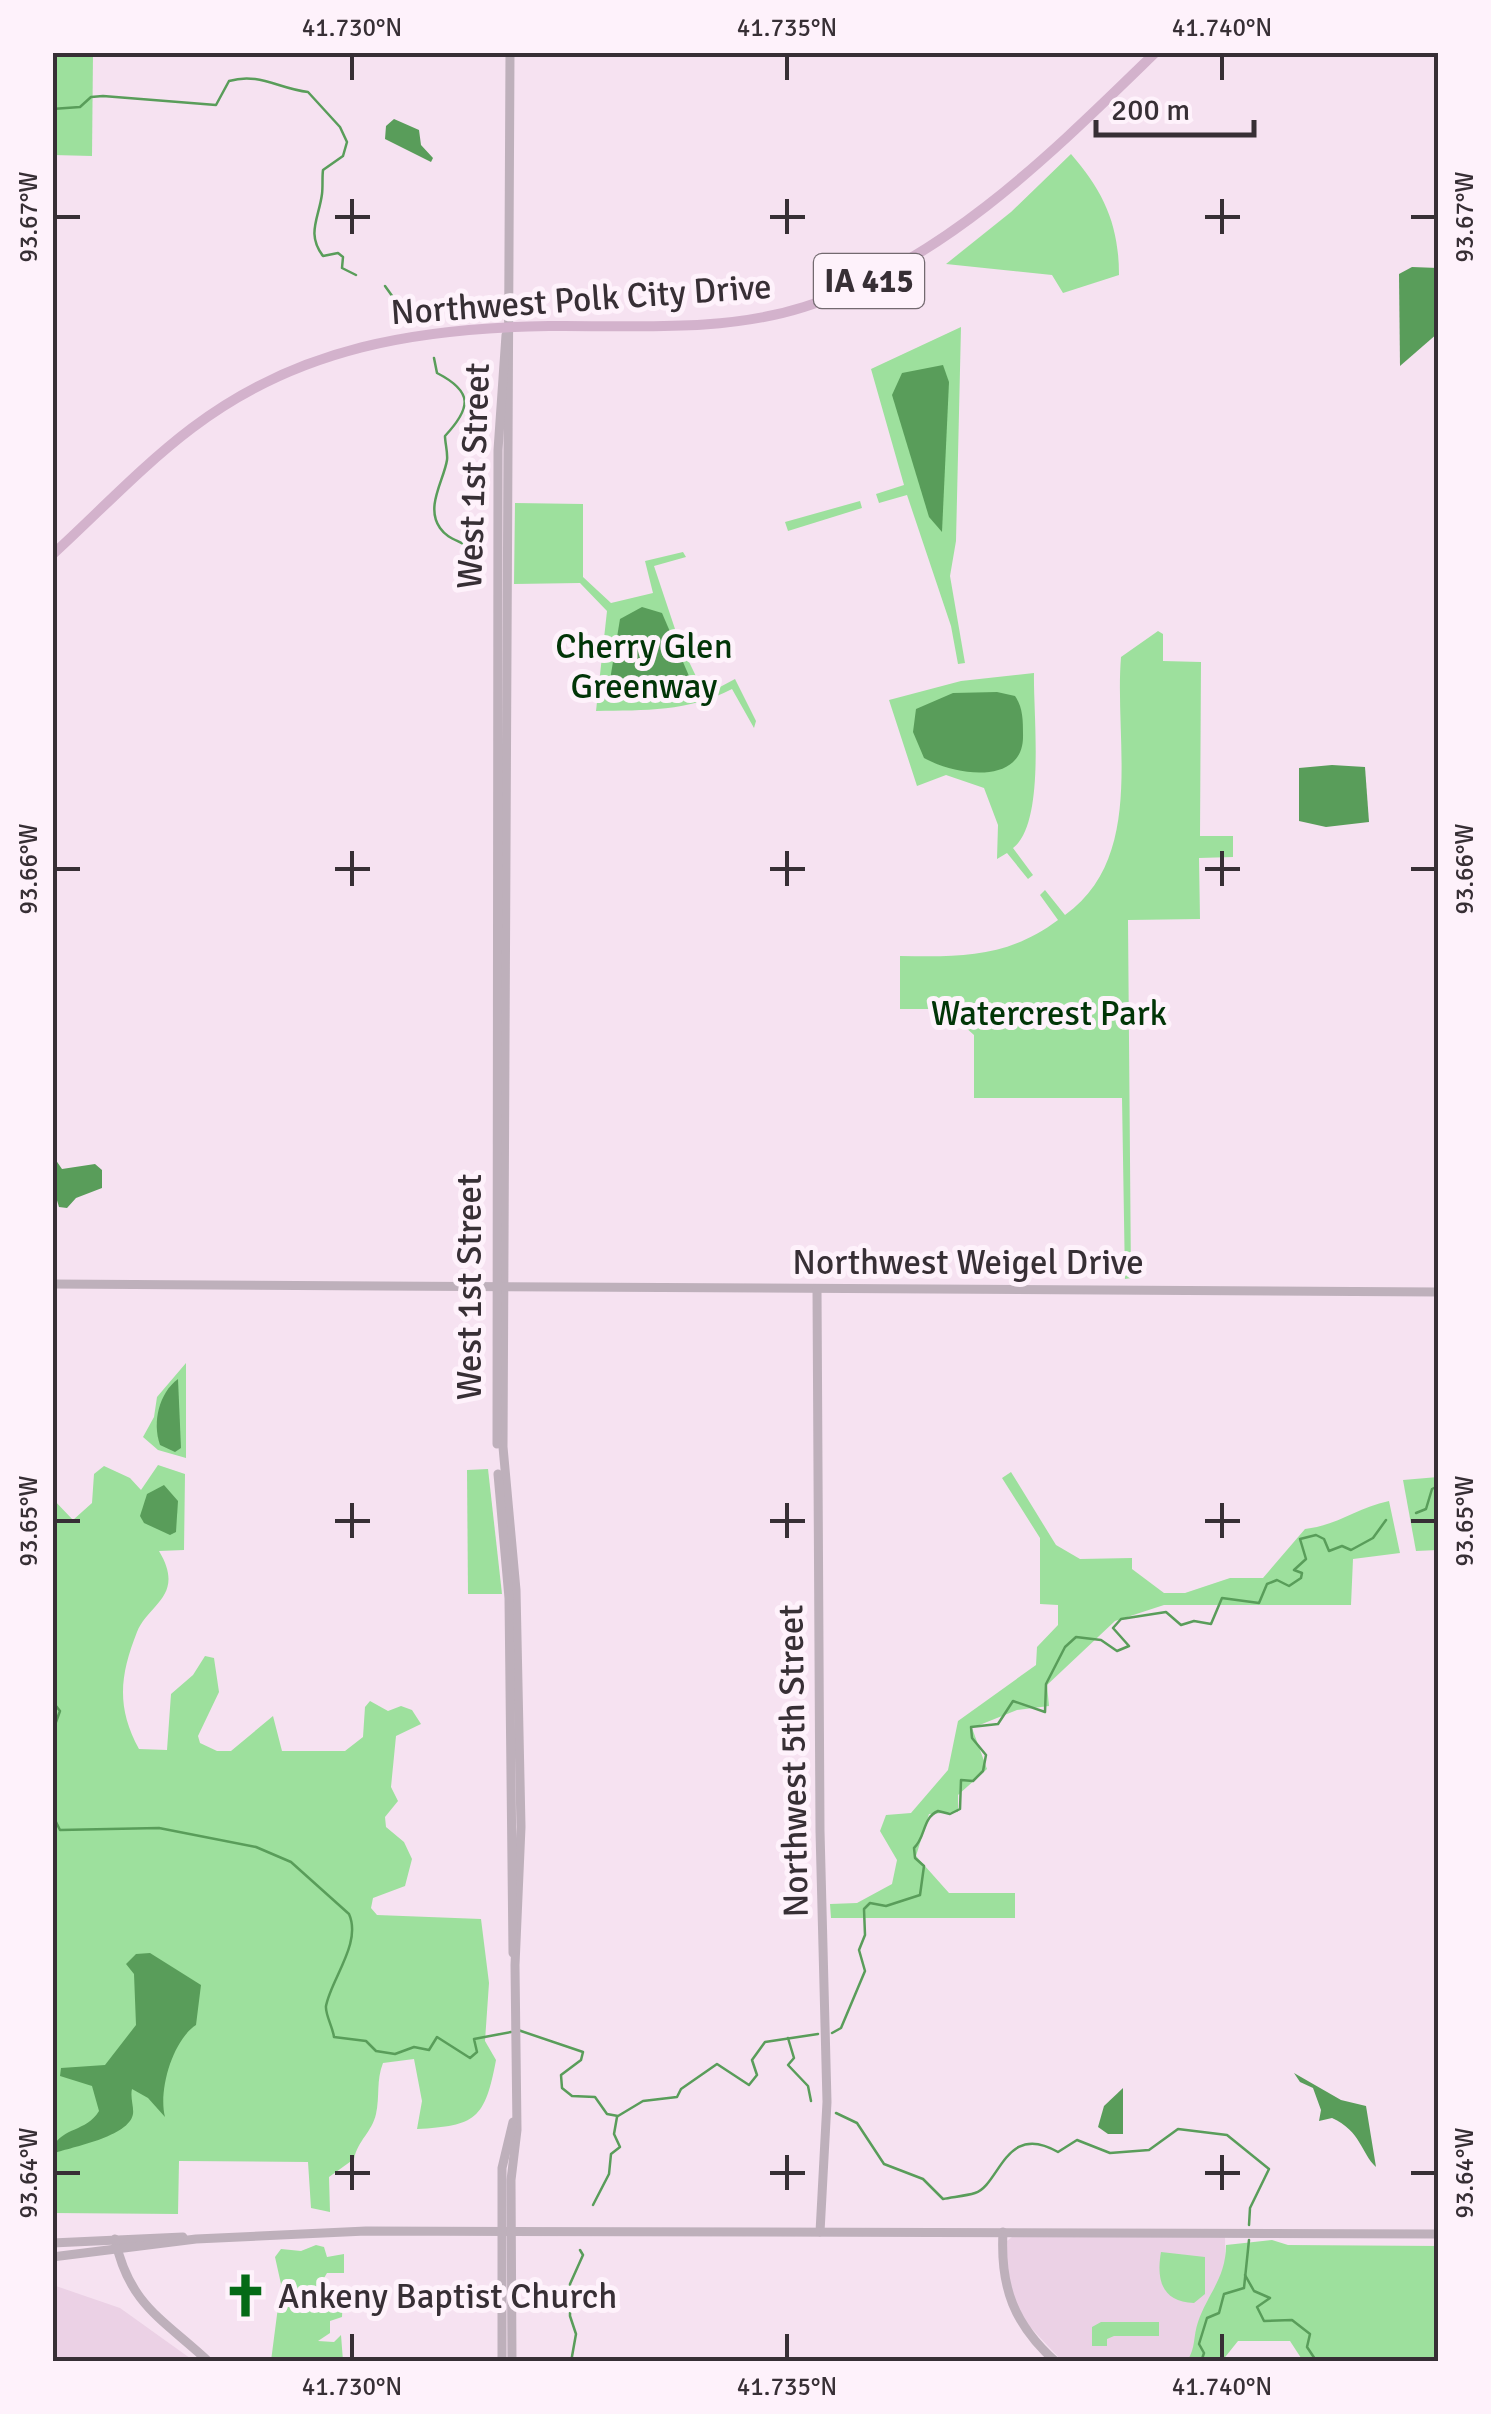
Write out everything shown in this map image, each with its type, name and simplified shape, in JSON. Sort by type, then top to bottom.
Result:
[{"type":"main road","name":"West 1st Street","points":[[502,2362],[516,2109],[521,1827],[516,1590],[503,1460],[500,1287],[506,477],[512,379],[508,327],[510,52]]},
{"type":"main road","name":"Northwest Polk City Drive","points":[[52,555],[190,430],[260,384],[308,362],[379,340],[508,327],[658,327],[735,321],[799,308],[860,286],[954,231],[1156,52]]},
{"type":"main road","name":"Northwest Weigel Drive","points":[[52,1284],[1438,1292]]},
{"type":"main road","name":"Northwest 5th Street","points":[[817,1289],[820,1831],[827,2102],[820,2232]]},
{"type":"main road","name":"West 1st Street","points":[[507,2231],[512,2362]]},
{"type":"main road","points":[[52,2243],[507,2231],[1438,2234]]},
{"type":"main road","points":[[1003,2232],[1003,2274],[1009,2302],[1029,2336],[1056,2362]]},
{"type":"main road","points":[[52,2257],[116,2244]]},
{"type":"main road","points":[[116,2244],[137,2299],[209,2362]]},
{"type":"shaded area","points":[[394,119],[419,130],[421,145],[433,158],[431,162],[385,139],[386,126]]},
{"type":"shaded area","points":[[1412,267],[1438,268],[1438,333],[1400,366],[1399,274]]},
{"type":"shaded area","points":[[943,365],[949,382],[942,532],[929,517],[892,395],[902,373]]},
{"type":"shaded area","points":[[642,607],[662,613],[692,683],[679,697],[634,700],[614,696],[609,686],[620,619]]},
{"type":"shaded area","points":[[997,692],[1015,696],[1021,709],[1021,751],[1013,762],[1001,769],[970,772],[924,758],[913,732],[916,709],[953,693]]},
{"type":"shaded area","points":[[1365,767],[1369,822],[1326,827],[1299,821],[1299,768]]},
{"type":"shaded area","points":[[53,1156],[62,1169],[95,1164],[102,1170],[102,1188],[76,1198],[67,1208],[59,1207],[53,1187]]},
{"type":"shaded area","points":[[178,1379],[181,1448],[175,1452],[160,1445],[157,1427],[162,1400]]},
{"type":"shaded area","points":[[164,1485],[178,1501],[176,1532],[170,1535],[144,1523],[140,1516],[147,1494]]},
{"type":"shaded area","points":[[150,1953],[201,1985],[196,2025],[180,2042],[169,2066],[165,2117],[148,2098],[132,2089],[133,2114],[121,2129],[55,2153],[57,2141],[88,2123],[99,2111],[92,2086],[60,2076],[61,2068],[105,2065],[136,2025],[134,1974],[126,1964],[136,1954]]},
{"type":"shaded area","points":[[1294,2073],[1341,2100],[1366,2106],[1376,2167],[1342,2123],[1332,2118],[1319,2121],[1321,2110],[1313,2088],[1300,2082]]},
{"type":"shaded area","points":[[1123,2088],[1123,2134],[1108,2134],[1098,2127],[1104,2106]]},
{"type":"shaded area","points":[[1012,2237],[1225,2237],[1226,2317],[1192,2361],[1062,2361],[1018,2314],[1007,2273],[1007,2241]]},
{"type":"shaded area","points":[[53,2285],[120,2308],[194,2361],[53,2361]]},
{"type":"green space","points":[[53,52],[93,53],[92,156],[53,155]]},
{"type":"green space","points":[[1071,154],[1101,196],[1113,225],[1119,275],[1063,293],[1052,275],[946,264],[1011,212]]},
{"type":"green space","points":[[961,327],[956,541],[950,576],[965,663],[958,664],[951,626],[907,495],[879,503],[876,494],[904,485],[871,369]]},
{"type":"green space","points":[[860,501],[862,508],[788,531],[785,522]]},
{"type":"green space","name":"Cherry Glen Greenway","points":[[515,503],[583,504],[583,577],[611,603],[653,593],[645,561],[683,552],[686,557],[654,566],[679,641],[705,695],[735,679],[756,721],[754,728],[732,689],[683,706],[596,711],[607,611],[580,583],[514,584]]},
{"type":"green space","name":"Watercrest Park","points":[[1158,631],[1163,634],[1163,661],[1201,662],[1200,836],[1233,836],[1233,857],[1199,858],[1200,919],[1128,920],[1131,1278],[1125,1279],[1122,1098],[974,1098],[974,1035],[945,1009],[900,1009],[900,956],[983,953],[1020,942],[1058,920],[1040,895],[1045,890],[1065,915],[1090,891],[1107,862],[1121,796],[1121,657]]},
{"type":"green space","points":[[1034,673],[1034,792],[1023,835],[1013,848],[1033,875],[1028,879],[1007,853],[997,859],[998,825],[984,788],[946,775],[917,786],[889,700],[961,681]]},
{"type":"green space","points":[[186,1363],[186,1458],[158,1450],[143,1437],[154,1417],[157,1397]]},
{"type":"green space","points":[[158,1465],[185,1474],[184,1550],[159,1551],[166,1566],[167,1589],[142,1622],[127,1663],[124,1705],[139,1749],[167,1750],[171,1694],[193,1675],[205,1656],[214,1658],[219,1692],[198,1736],[200,1743],[217,1751],[231,1751],[273,1716],[282,1751],[345,1751],[363,1737],[365,1707],[370,1701],[388,1711],[401,1706],[412,1710],[421,1724],[396,1736],[391,1787],[398,1801],[385,1817],[386,1827],[404,1842],[412,1859],[405,1886],[373,1898],[371,1908],[377,1915],[481,1919],[489,1983],[485,2041],[496,2060],[482,2107],[465,2121],[417,2129],[422,2101],[414,2059],[383,2063],[371,2126],[354,2159],[329,2177],[330,2212],[311,2208],[308,2162],[179,2161],[178,2214],[53,2213],[52,1498],[73,1520],[92,1503],[94,1474],[104,1466],[130,1478],[141,1490]]},
{"type":"green space","points":[[488,1469],[502,1594],[468,1594],[467,1470]]},
{"type":"green space","points":[[1011,1472],[1056,1545],[1080,1559],[1132,1558],[1132,1569],[1164,1593],[1185,1593],[1230,1578],[1263,1578],[1305,1529],[1389,1501],[1400,1553],[1353,1559],[1351,1605],[1164,1605],[1115,1621],[1047,1685],[1049,1706],[1017,1710],[972,1728],[987,1769],[958,1795],[958,1812],[929,1814],[916,1856],[949,1893],[1015,1893],[1015,1918],[831,1918],[830,1904],[857,1903],[892,1884],[897,1860],[880,1831],[886,1815],[911,1813],[948,1770],[958,1721],[1036,1665],[1037,1647],[1058,1625],[1058,1605],[1040,1604],[1040,1538],[1002,1478]]},
{"type":"green space","points":[[1438,1477],[1438,1550],[1416,1551],[1403,1480]]},
{"type":"green space","points":[[1272,2240],[1288,2245],[1438,2246],[1438,2360],[1303,2361],[1290,2341],[1238,2341],[1222,2361],[1187,2361],[1198,2322],[1220,2276],[1226,2245]]},
{"type":"green space","points":[[316,2245],[324,2247],[327,2257],[344,2254],[344,2273],[327,2273],[321,2283],[323,2296],[343,2295],[342,2317],[330,2321],[330,2333],[318,2341],[334,2342],[341,2335],[343,2361],[271,2361],[281,2284],[275,2257],[281,2249],[301,2251]]},
{"type":"green space","points":[[1161,2252],[1205,2257],[1205,2294],[1194,2303],[1168,2294],[1161,2280]]},
{"type":"green space","points":[[1101,2322],[1159,2322],[1159,2336],[1114,2336],[1107,2339],[1107,2346],[1092,2346],[1092,2327]]},
{"type":"waterway","points":[[52,109],[80,107],[91,97],[103,96],[216,105],[229,81],[250,78],[308,92],[340,127],[347,142],[343,156],[323,170],[315,240],[323,256],[338,253],[343,257],[342,268],[356,275]]},
{"type":"waterway","points":[[385,286],[400,307]]},
{"type":"waterway","points":[[434,358],[437,373],[458,387],[465,401],[460,417],[445,436],[447,460],[434,511],[447,536],[472,550],[473,565]]},
{"type":"waterway","points":[[1416,1513],[1426,1509],[1432,1489],[1438,1486]]},
{"type":"waterway","points":[[832,2033],[841,2028],[865,1971],[859,1950],[865,1935],[864,1909],[870,1903],[886,1906],[920,1895],[924,1866],[915,1858],[914,1848],[933,1814],[950,1814],[960,1809],[961,1780],[973,1781],[983,1771],[986,1755],[972,1738],[971,1727],[998,1724],[1013,1701],[1045,1712],[1046,1684],[1065,1647],[1076,1637],[1101,1640],[1117,1651],[1129,1646],[1113,1628],[1121,1619],[1166,1612],[1181,1625],[1194,1621],[1211,1624],[1222,1598],[1259,1603],[1267,1584],[1277,1580],[1289,1586],[1301,1578],[1302,1573],[1294,1570],[1306,1559],[1300,1539],[1316,1535],[1324,1539],[1329,1551],[1342,1546],[1351,1550],[1373,1538],[1386,1520]]},
{"type":"waterway","points":[[52,1701],[60,1711],[52,1733]]},
{"type":"waterway","points":[[52,1814],[60,1830],[159,1828],[256,1847],[291,1862],[349,1914],[352,1925],[349,1949],[326,2006],[334,2037],[366,2041],[376,2051],[395,2054],[414,2047],[429,2050],[437,2037],[470,2058],[477,2052],[474,2039],[511,2032]]},
{"type":"waterway","points":[[518,2030],[583,2052],[581,2060],[561,2075],[562,2088],[572,2096],[595,2097],[607,2114],[618,2116],[643,2101],[677,2097],[681,2089],[717,2064],[749,2085],[757,2075],[752,2060],[765,2042],[818,2034]]},
{"type":"waterway","points":[[788,2038],[794,2058],[788,2065],[808,2086],[811,2101]]},
{"type":"waterway","points":[[836,2113],[857,2123],[884,2164],[923,2179],[943,2199],[984,2188],[1006,2158],[1026,2144],[1058,2152],[1077,2140],[1110,2153],[1149,2150],[1178,2129],[1227,2135],[1269,2169],[1250,2208],[1249,2225]]},
{"type":"waterway","points":[[593,2205],[609,2174],[611,2154],[620,2147],[614,2134],[617,2117]]},
{"type":"waterway","points":[[1201,2362],[1204,2353],[1199,2344],[1207,2318],[1219,2313],[1224,2294],[1244,2288],[1249,2240]]},
{"type":"waterway","points":[[571,2362],[576,2334],[570,2316],[570,2284],[583,2255],[580,2250]]},
{"type":"waterway","points":[[1245,2275],[1254,2291],[1270,2298],[1257,2307],[1264,2321],[1292,2320],[1310,2334],[1307,2347],[1317,2362]]},
{"type":"place","name":"Ankeny Baptist Church","points":[[245,2296]]}]
